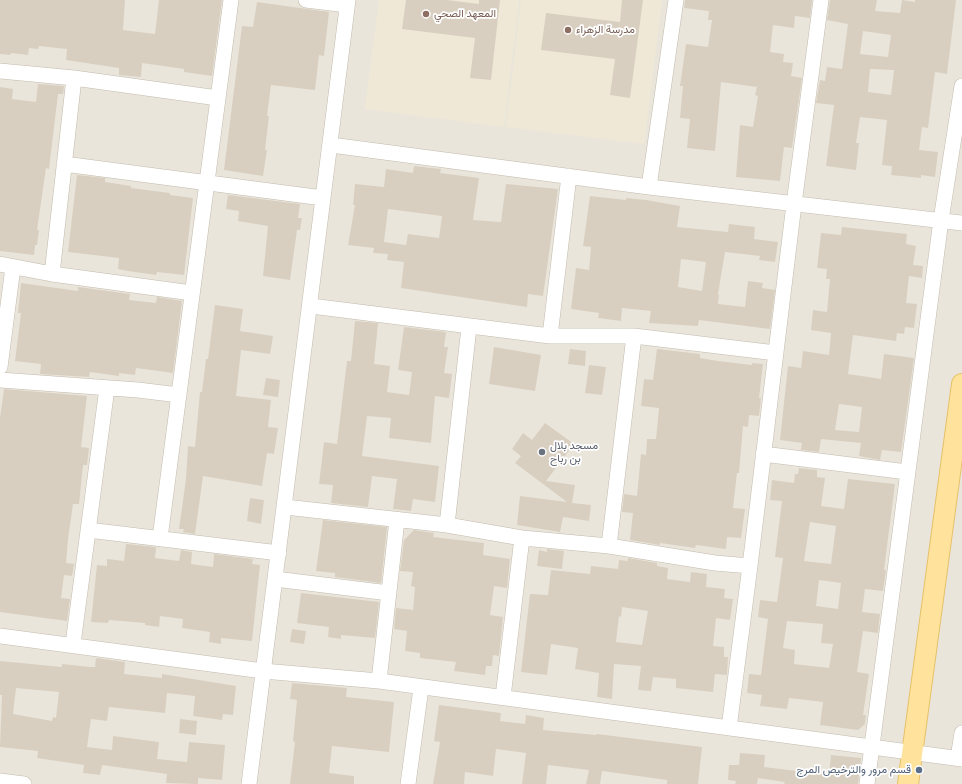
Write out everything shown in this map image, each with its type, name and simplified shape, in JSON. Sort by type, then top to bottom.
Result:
[{"type":"main road","points":[[908,784],[962,384]]},
{"type":"street","points":[[160,538],[231,0]]},
{"type":"street","points":[[249,784],[331,145],[347,3],[306,0]]},
{"type":"street","points":[[649,187],[676,0]]},
{"type":"street","points":[[729,728],[794,204],[821,0]]},
{"type":"street","points":[[0,71],[74,78],[218,98]]},
{"type":"street","points":[[52,274],[74,78]]},
{"type":"street","points":[[867,784],[941,220],[962,86]]},
{"type":"street","points":[[331,145],[649,187],[962,223]]},
{"type":"street","points":[[64,164],[324,198]]},
{"type":"street","points":[[550,336],[569,176]]},
{"type":"street","points":[[0,367],[6,265],[52,274],[192,293]]},
{"type":"street","points":[[310,306],[550,336],[634,336],[776,353]]},
{"type":"street","points":[[447,525],[469,327]]},
{"type":"street","points":[[609,546],[634,336]]},
{"type":"street","points":[[0,380],[138,390],[179,395]]},
{"type":"street","points":[[73,644],[107,388]]},
{"type":"street","points":[[763,454],[907,472]]},
{"type":"street","points":[[284,507],[447,525],[522,538],[609,546],[715,563],[750,566]]},
{"type":"street","points":[[379,681],[397,520]]},
{"type":"street","points":[[88,530],[279,553]]},
{"type":"street","points":[[503,698],[522,538]]},
{"type":"street","points":[[275,579],[389,593]]},
{"type":"street","points":[[0,636],[73,644],[263,671],[379,681],[421,688],[912,753],[960,758],[962,733]]},
{"type":"street","points":[[408,784],[421,688]]},
{"type":"street","points":[[0,781],[24,784]]},
{"type":"shaded area","points":[[0,0],[962,0],[962,784],[0,784]]},
{"type":"shaded area","points":[[379,0],[519,0],[504,127],[365,109]]},
{"type":"shaded area","points":[[521,0],[662,0],[644,144],[506,127]]},
{"type":"building","points":[[0,0],[125,0],[123,30],[155,34],[159,0],[222,0],[212,76],[184,72],[184,69],[142,63],[141,77],[119,75],[119,68],[66,60],[67,49],[39,46],[38,49],[29,48],[28,55],[11,53],[10,55],[0,54]]},
{"type":"building","points":[[406,0],[447,0],[479,4],[479,0],[500,0],[491,80],[470,78],[475,38],[402,29]]},
{"type":"building","points":[[622,0],[643,0],[630,98],[610,95],[615,59],[541,50],[546,13],[620,22]]},
{"type":"building","points":[[685,0],[812,0],[810,18],[795,16],[794,28],[773,25],[770,52],[784,54],[783,62],[793,63],[791,76],[802,78],[792,148],[784,147],[780,181],[736,177],[740,125],[753,127],[758,96],[755,95],[757,87],[721,82],[715,151],[687,148],[690,119],[680,118],[683,86],[680,86],[686,44],[708,47],[712,20],[708,20],[709,11],[684,8]]},
{"type":"building","points":[[830,0],[877,0],[875,11],[900,13],[902,0],[915,2],[915,0],[956,0],[947,74],[935,72],[928,128],[922,127],[919,150],[938,152],[935,177],[921,175],[921,178],[891,175],[892,166],[882,165],[887,120],[860,117],[856,143],[859,143],[856,170],[826,166],[834,105],[816,103],[820,80],[825,81],[827,67],[842,69],[848,24],[827,20]],"holes":[[[863,31],[891,35],[888,57],[860,54]],[[870,69],[894,70],[891,95],[868,92]]]},
{"type":"building","points":[[257,2],[329,12],[324,56],[319,55],[315,90],[271,85],[267,116],[269,116],[265,150],[267,150],[263,176],[224,170],[242,26],[253,27]]},
{"type":"building","points":[[38,84],[64,86],[63,94],[58,94],[49,169],[46,168],[37,230],[39,230],[37,245],[35,245],[34,255],[0,251],[0,87],[13,89],[12,99],[36,102]]},
{"type":"building","points":[[414,166],[441,169],[440,173],[479,178],[473,220],[501,222],[506,184],[558,189],[543,296],[528,294],[527,307],[401,288],[404,262],[387,260],[388,254],[373,253],[374,248],[348,245],[355,205],[353,205],[355,184],[384,187],[386,169],[413,173]],"holes":[[[388,209],[442,216],[439,238],[408,234],[406,245],[384,242]]]},
{"type":"building","points":[[77,175],[105,178],[105,182],[131,186],[131,188],[170,193],[170,195],[193,198],[184,275],[157,272],[156,275],[128,271],[118,269],[119,258],[68,252]]},
{"type":"building","points":[[228,195],[300,204],[298,218],[302,218],[300,230],[297,230],[290,280],[263,276],[268,226],[238,221],[239,211],[226,209]]},
{"type":"building","points":[[590,196],[626,200],[626,198],[646,200],[680,206],[677,227],[728,232],[729,224],[755,227],[754,239],[778,242],[775,262],[759,260],[760,256],[725,252],[718,294],[718,304],[745,307],[748,281],[763,283],[762,288],[775,290],[770,329],[699,320],[698,326],[649,323],[651,311],[622,308],[621,321],[598,318],[599,313],[571,309],[576,268],[589,270],[591,247],[583,246]],"holes":[[[681,259],[706,262],[702,291],[678,287]]]},
{"type":"building","points":[[842,227],[907,234],[906,244],[916,246],[913,265],[923,266],[922,278],[909,276],[906,303],[917,304],[914,328],[905,327],[904,334],[897,333],[896,341],[853,335],[848,374],[881,379],[884,354],[914,358],[901,452],[882,450],[880,460],[859,456],[861,443],[821,439],[819,452],[801,450],[802,443],[780,440],[788,366],[801,368],[803,351],[829,355],[831,333],[811,330],[813,310],[827,312],[830,279],[826,279],[827,269],[817,268],[821,233],[841,235]],"holes":[[[839,404],[862,407],[859,432],[835,430]]]},
{"type":"building","points":[[21,283],[78,291],[78,287],[130,294],[129,300],[156,303],[157,297],[182,301],[173,373],[136,368],[135,375],[119,373],[119,376],[90,372],[89,377],[40,374],[41,364],[15,361],[21,313],[18,313]]},
{"type":"building","points":[[215,305],[243,309],[240,331],[273,336],[270,354],[241,350],[236,396],[271,400],[268,427],[278,428],[274,454],[267,453],[262,486],[203,476],[195,534],[183,532],[184,529],[179,529],[186,479],[188,446],[195,447],[200,392],[202,392],[206,359],[208,359]]},
{"type":"building","points":[[355,321],[378,323],[374,364],[390,366],[387,392],[409,395],[412,372],[398,370],[404,327],[446,332],[444,347],[448,347],[444,373],[452,374],[449,398],[435,396],[431,443],[389,438],[391,418],[367,416],[362,456],[439,466],[435,502],[413,499],[411,511],[393,509],[397,479],[372,476],[368,507],[331,503],[333,485],[319,484],[324,442],[337,444],[347,361],[351,361]]},
{"type":"building","points":[[494,347],[541,355],[535,391],[489,384]]},
{"type":"building","points":[[570,349],[586,351],[585,366],[568,364]]},
{"type":"building","points":[[657,349],[700,354],[700,358],[718,361],[752,365],[752,363],[763,364],[759,398],[761,398],[759,416],[749,415],[748,427],[743,426],[739,473],[737,473],[733,508],[745,509],[741,538],[727,537],[726,549],[696,545],[695,548],[660,543],[660,545],[630,540],[633,513],[622,512],[624,494],[637,496],[641,454],[646,455],[647,439],[656,439],[659,408],[641,406],[644,379],[653,380]]},
{"type":"building","points":[[589,365],[606,367],[602,395],[585,393]]},
{"type":"building","points":[[266,378],[280,380],[278,397],[263,395]]},
{"type":"building","points":[[4,389],[87,396],[81,447],[89,448],[87,465],[83,465],[79,504],[73,504],[68,539],[66,563],[74,564],[72,576],[64,575],[61,598],[70,599],[67,621],[0,612],[0,418]]},
{"type":"building","points":[[545,423],[574,444],[546,481],[575,485],[572,503],[591,505],[589,521],[563,517],[560,532],[517,525],[520,496],[567,502],[515,463],[521,456],[512,449],[523,433],[532,440]]},
{"type":"building","points":[[799,468],[817,470],[817,477],[825,478],[821,506],[844,509],[848,479],[895,484],[884,570],[886,570],[883,591],[865,589],[862,612],[880,614],[878,633],[863,631],[857,672],[869,674],[863,715],[866,715],[865,724],[858,730],[820,725],[823,702],[789,698],[787,709],[760,706],[762,695],[747,693],[749,674],[761,675],[768,619],[758,617],[760,600],[777,602],[783,558],[775,557],[782,501],[770,500],[772,480],[794,483],[795,474],[798,474]],"holes":[[[810,522],[836,526],[831,564],[804,561]],[[819,580],[841,583],[838,609],[816,606]],[[787,621],[823,624],[821,643],[833,644],[829,668],[794,664],[795,650],[783,648]]]},
{"type":"building","points":[[250,498],[264,500],[261,524],[247,521]]},
{"type":"building","points":[[323,520],[387,527],[381,583],[335,577],[335,573],[316,571]]},
{"type":"building","points":[[414,530],[434,533],[433,537],[484,543],[483,555],[510,559],[507,588],[494,586],[490,615],[503,617],[499,656],[493,655],[492,666],[486,666],[485,675],[454,671],[456,662],[420,658],[420,653],[405,651],[407,631],[394,629],[396,608],[413,610],[415,587],[411,586],[413,572],[400,571],[404,540]]},
{"type":"building","points":[[126,544],[156,547],[155,558],[179,561],[181,550],[192,552],[191,564],[213,567],[214,554],[253,559],[252,564],[260,565],[252,641],[221,638],[221,644],[209,642],[210,632],[182,628],[183,619],[160,616],[159,627],[145,625],[145,623],[109,620],[108,623],[91,622],[97,565],[107,566],[107,559],[124,561]]},
{"type":"building","points":[[547,549],[564,551],[562,569],[537,566],[539,550],[547,552]]},
{"type":"building","points":[[628,558],[657,563],[657,566],[668,568],[667,579],[690,582],[691,572],[707,574],[706,587],[725,589],[724,598],[733,599],[730,620],[716,618],[713,646],[724,647],[724,657],[728,657],[727,675],[715,674],[713,692],[676,688],[676,679],[653,677],[651,691],[638,690],[641,666],[614,664],[612,699],[597,697],[599,673],[575,669],[578,648],[551,644],[547,675],[521,672],[530,594],[548,595],[551,570],[590,574],[591,566],[618,569],[619,560],[628,561]],"holes":[[[622,607],[648,611],[642,645],[616,642],[619,616],[621,617]]]},
{"type":"building","points":[[301,593],[379,602],[375,638],[341,635],[341,639],[328,637],[329,627],[297,623]]},
{"type":"building","points":[[292,629],[306,631],[304,644],[290,642]]},
{"type":"building","points":[[96,658],[125,662],[124,674],[162,678],[162,674],[236,686],[233,715],[223,714],[222,720],[193,716],[195,696],[167,693],[165,713],[109,707],[107,721],[91,719],[87,747],[112,750],[113,736],[159,742],[157,759],[187,762],[189,742],[225,745],[222,780],[198,778],[198,784],[166,783],[167,774],[102,765],[100,775],[83,773],[84,765],[37,758],[38,751],[0,747],[2,695],[0,695],[0,661],[62,667],[62,664],[95,667]],"holes":[[[16,688],[59,692],[56,718],[53,717],[52,721],[13,714]]]},
{"type":"building","points":[[292,683],[347,688],[346,697],[394,702],[389,752],[332,746],[329,773],[354,776],[354,784],[290,784],[295,742],[293,741],[297,700],[290,699]]},
{"type":"building","points":[[439,705],[501,713],[500,721],[525,724],[526,715],[544,718],[543,730],[597,734],[702,747],[698,784],[667,784],[667,780],[602,771],[600,784],[586,784],[589,770],[548,765],[546,784],[522,784],[526,753],[496,749],[493,776],[465,772],[464,784],[433,784],[440,742],[434,741]]},
{"type":"building","points":[[180,719],[197,721],[196,735],[179,733]]},
{"type":"building","points":[[740,753],[765,755],[764,767],[829,775],[831,755],[861,758],[858,784],[784,784],[785,782],[758,778],[757,784],[735,784],[736,781],[728,780],[729,765],[739,765]]},
{"type":"place","name":"المعهد الصحي","points":[[426,14]]},
{"type":"place","name":"مدرسة الزهراء","points":[[568,30]]},
{"type":"place","name":"مسجد بلال بن رباح","points":[[542,452]]},
{"type":"place","name":"قسم مرور والترخيص المرج","points":[[919,770]]}]
